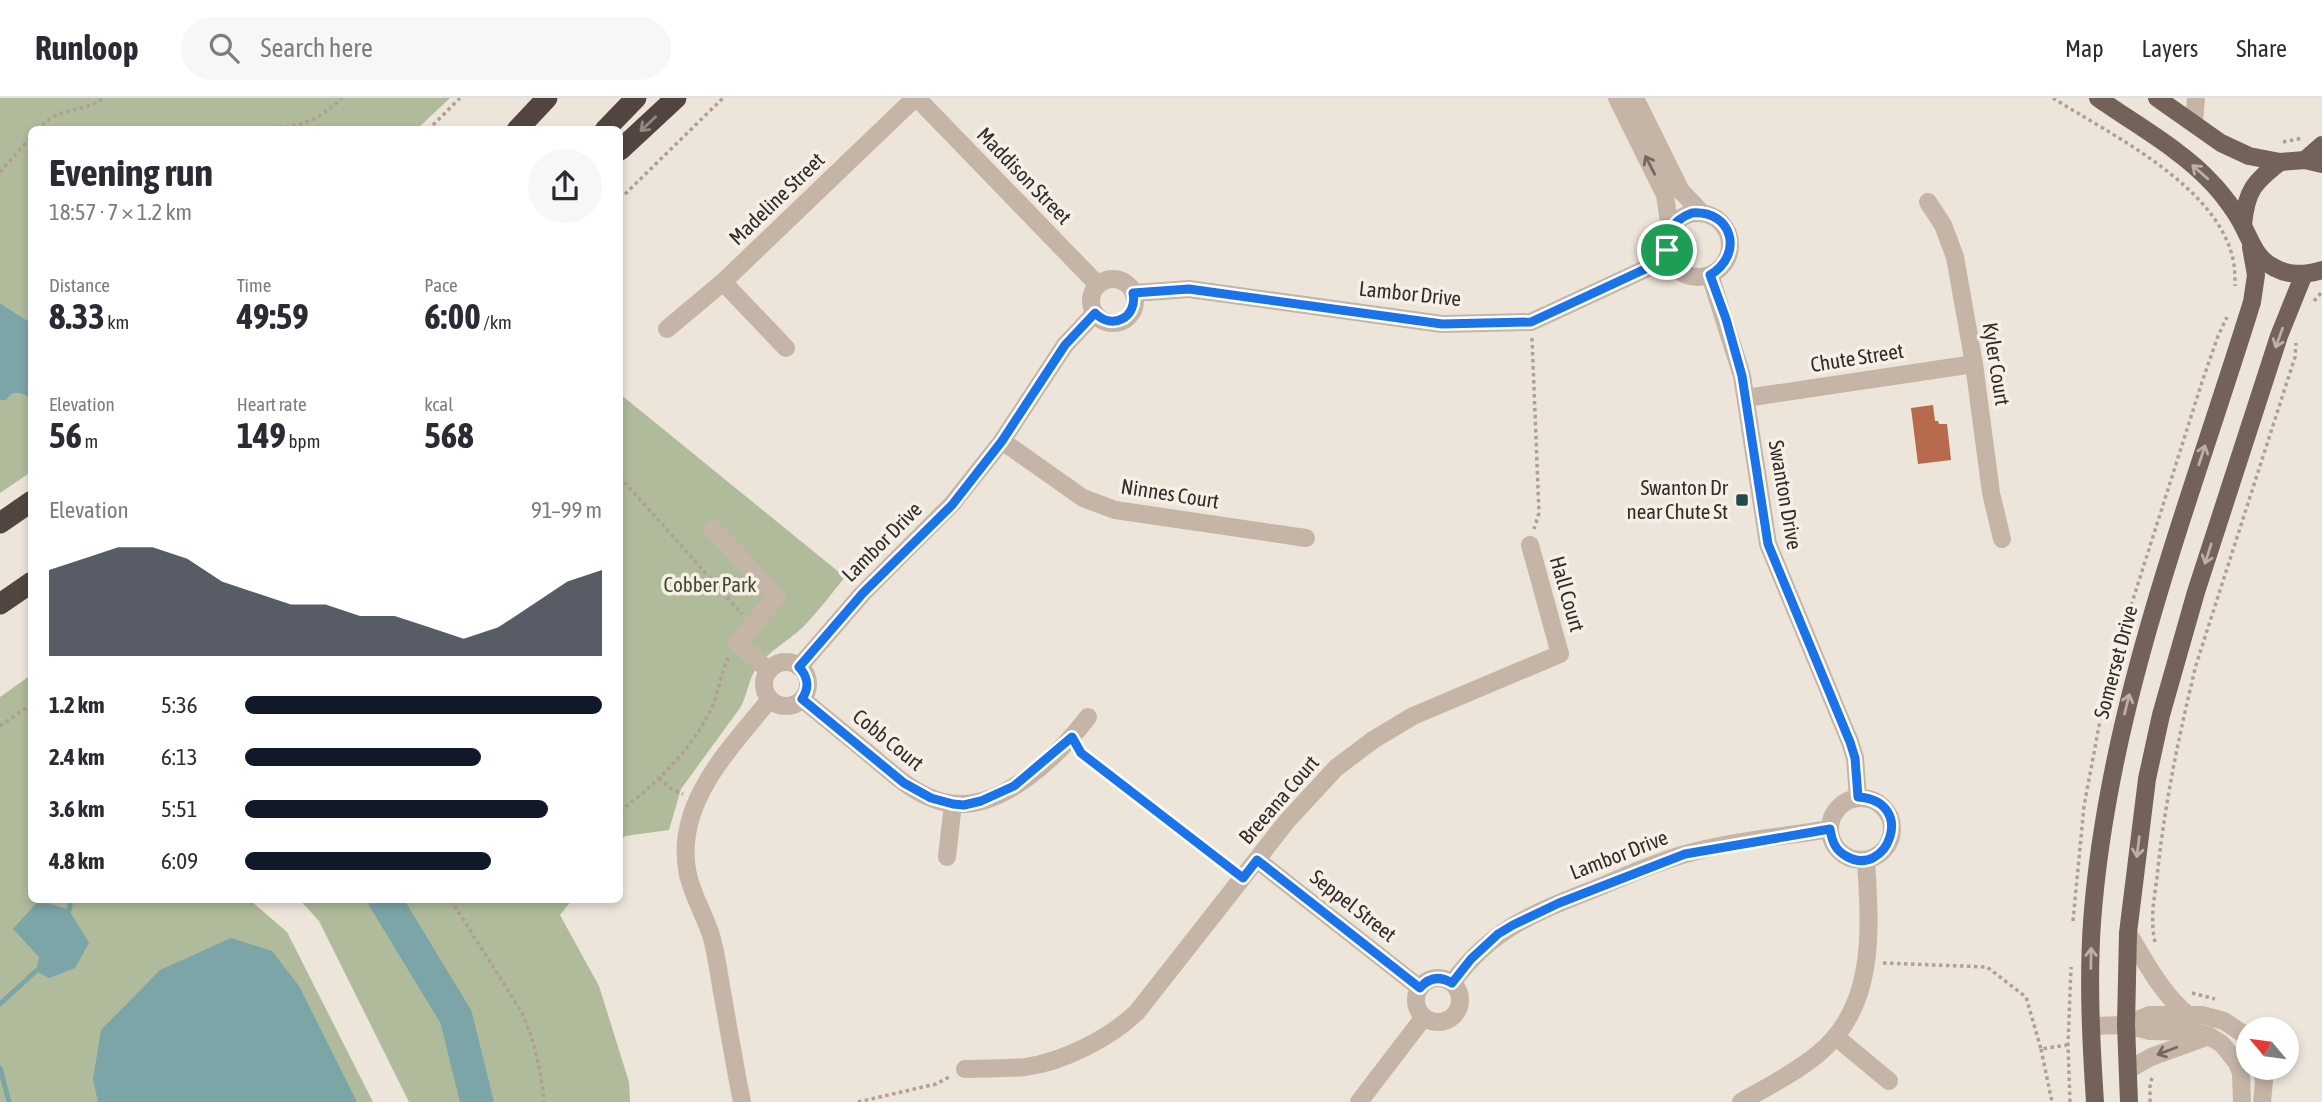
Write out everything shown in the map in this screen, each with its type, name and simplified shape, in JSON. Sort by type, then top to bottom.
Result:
[{"type":"highway","points":[[517,126],[526,98]]},
{"type":"highway","points":[[520,126],[547,98]]},
{"type":"highway","points":[[609,126],[636,98]]},
{"type":"highway","points":[[623,147],[676,98]]},
{"type":"highway","points":[[0,523],[28,504]]},
{"type":"highway","points":[[0,604],[28,585]]},
{"type":"main road","name":"Somerset Drive","points":[[2095,1102],[2091,1026],[2092,923],[2103,829],[2121,733],[2152,612],[2252,302],[2256,275],[2251,247],[2243,225],[2212,182],[2098,98]]},
{"type":"main road","points":[[2157,98],[2221,143],[2249,156],[2280,162],[2314,162],[2322,145]]},
{"type":"main road","points":[[2243,225],[2249,192],[2258,179],[2280,162]]},
{"type":"main road","points":[[2129,1102],[2126,1025],[2128,933],[2147,779],[2165,701],[2196,592],[2271,361],[2313,272],[2289,273],[2274,268],[2261,259],[2251,247]]},
{"type":"street","name":"Madeline Street","points":[[667,329],[723,282],[916,98]]},
{"type":"street","name":"Maddison Street","points":[[916,98],[1098,285]]},
{"type":"street","points":[[1616,98],[1665,195],[1670,229],[1666,243],[1669,258],[1676,268],[1686,275],[1698,277],[1719,270],[1726,261],[1730,251],[1727,230],[1712,215],[1702,213],[1684,216],[1670,229]]},
{"type":"street","points":[[1635,98],[1681,191],[1702,213]]},
{"type":"street","points":[[2194,123],[2196,98]]},
{"type":"street","name":"Kyler Court","points":[[1928,202],[1943,225],[1955,257],[1974,364],[1991,494],[2002,539]]},
{"type":"street","name":"Lambor Drive","points":[[1098,285],[1105,280],[1122,281],[1133,293],[1189,289],[1442,324],[1531,322],[1669,258]]},
{"type":"street","name":"Swanton Drive","points":[[1710,275],[1735,350],[1746,398],[1768,544],[1850,742],[1855,758],[1858,797]]},
{"type":"street","points":[[723,282],[786,348]]},
{"type":"street","points":[[1098,285],[1091,299],[1095,313],[1106,321],[1126,318],[1134,307],[1133,293]]},
{"type":"street","name":"Lambor Drive","points":[[799,667],[863,593],[952,505],[1002,441],[1065,345],[1095,313]]},
{"type":"street","name":"Chute Street","points":[[1746,398],[1974,364]]},
{"type":"street","name":"Ninnes Court","points":[[1002,441],[1083,498],[1115,510],[1306,538]]},
{"type":"street","points":[[713,529],[778,597],[737,642],[769,671]]},
{"type":"street","name":"Hall Court","points":[[1530,545],[1560,654]]},
{"type":"street","name":"Breeana Court","points":[[965,1069],[1028,1066],[1047,1062],[1110,1034],[1137,1012],[1319,784],[1373,740],[1401,722],[1560,654]]},
{"type":"street","points":[[786,662],[799,667],[807,679],[802,699],[786,706],[770,699],[764,685],[769,671],[786,662]]},
{"type":"street","points":[[742,1102],[714,948],[692,892],[687,872],[686,848],[697,799],[718,764],[770,699]]},
{"type":"street","name":"Cobb Court","points":[[802,699],[904,783],[931,798],[964,805],[981,801],[1014,786],[1072,737],[1088,717]]},
{"type":"street","points":[[1858,797],[1876,801],[1885,808],[1892,826],[1890,841],[1884,850],[1866,860],[1849,858],[1838,850],[1830,829],[1833,815],[1839,806],[1858,797]]},
{"type":"street","points":[[947,857],[953,804]]},
{"type":"street","name":"Lambor Drive","points":[[1452,983],[1471,959],[1498,934],[1559,903],[1685,854],[1830,829]]},
{"type":"street","name":"Seppel Street","points":[[1257,860],[1420,988]]},
{"type":"street","points":[[1741,1102],[1807,1062],[1836,1037],[1854,1009],[1861,993],[1867,962],[1869,911],[1866,860]]},
{"type":"street","points":[[2128,933],[2161,986],[2188,1015]]},
{"type":"street","points":[[1440,978],[1452,983],[1460,1002],[1455,1014],[1443,1022],[1429,1021],[1416,1005],[1420,988],[1433,979],[1440,978]]},
{"type":"street","points":[[2126,1025],[2149,1015],[2202,1015],[2224,1021],[2236,1029]]},
{"type":"street","points":[[1359,1102],[1424,1017]]},
{"type":"street","points":[[2091,1026],[2126,1025],[2150,1031],[2195,1031],[2209,1036],[2226,1048],[2237,1063],[2241,1073],[2242,1102]]},
{"type":"street","points":[[2128,1070],[2151,1057],[2209,1036]]},
{"type":"street","points":[[1836,1037],[1889,1081]]},
{"type":"street","points":[[2262,1102],[2264,1080]]},
{"type":"path","points":[[41,126],[58,112],[95,104],[103,98]]},
{"type":"path","points":[[290,126],[303,125],[313,120],[342,98]]},
{"type":"path","points":[[432,126],[460,98]]},
{"type":"path","points":[[623,196],[723,98]]},
{"type":"path","points":[[2053,98],[2165,169],[2191,190],[2224,236],[2233,259],[2234,294]]},
{"type":"path","points":[[2271,142],[2305,137]]},
{"type":"path","points":[[0,172],[28,140]]},
{"type":"path","points":[[2314,301],[2322,292]]},
{"type":"path","points":[[2072,927],[2084,806],[2114,662],[2202,382],[2230,311]]},
{"type":"path","points":[[1530,545],[1539,513],[1531,322]]},
{"type":"path","points":[[2158,953],[2151,928],[2172,776],[2185,711],[2196,665],[2295,357],[2299,334]]},
{"type":"path","points":[[623,480],[752,626]]},
{"type":"path","points":[[623,808],[659,778],[699,732],[712,708],[727,661],[737,642]]},
{"type":"path","points":[[0,726],[28,707]]},
{"type":"path","points":[[1072,737],[1081,753],[1243,878]]},
{"type":"path","points":[[659,778],[673,790],[697,799]]},
{"type":"path","points":[[454,903],[530,1030],[538,1058],[544,1102]]},
{"type":"path","points":[[1867,962],[1987,967],[2026,998],[2041,1049],[2052,1102]]},
{"type":"path","points":[[2070,1102],[2067,1045],[2071,966]]},
{"type":"path","points":[[2191,993],[2222,1001]]},
{"type":"path","points":[[2041,1049],[2078,1044]]},
{"type":"path","points":[[858,1102],[936,1084],[965,1069]]},
{"type":"path","points":[[2150,1102],[2150,1084],[2158,1069]]},
{"type":"green space","points":[[0,98],[450,98],[420,126],[28,126],[28,321],[0,303]]},
{"type":"green space","points":[[19,393],[28,397],[28,474],[0,493],[0,400],[6,400],[10,394]]},
{"type":"green space","name":"Cobber Park","points":[[623,396],[845,577],[806,624],[758,665],[740,708],[681,789],[669,830],[623,838]]},
{"type":"green space","points":[[28,677],[28,903],[253,903],[287,932],[373,1102],[0,1102],[0,697]]},
{"type":"green space","points":[[303,903],[570,903],[560,915],[599,986],[629,1082],[630,1102],[409,1102],[319,921]]},
{"type":"water","points":[[0,303],[28,321],[28,397],[19,393],[0,400]]},
{"type":"water","points":[[36,903],[48,903],[69,910],[89,943],[75,968],[49,978],[36,971],[39,957],[13,929]]},
{"type":"water","points":[[231,938],[272,951],[299,986],[357,1102],[98,1102],[93,1079],[101,1030],[160,970]]},
{"type":"building","points":[[1933,405],[1935,421],[1947,424],[1951,460],[1918,464],[1911,408]]},
{"type":"waterway","points":[[69,910],[70,903]]},
{"type":"waterway","points":[[387,903],[456,1017],[477,1102]]},
{"type":"waterway","points":[[0,1004],[36,971]]},
{"type":"waterway","points":[[0,1068],[9,1102]]},
{"type":"place","name":"Swanton Dr near Chute St","points":[[1742,500]]},
{"type":"route","points":[[1692,213],[1712,215],[1727,230],[1730,251],[1719,270],[1710,275],[1742,376],[1768,544],[1788,598],[1850,742],[1855,758],[1858,797],[1876,801],[1890,816],[1890,841],[1876,856],[1866,860],[1849,858],[1838,850],[1830,829],[1685,854],[1535,913],[1498,934],[1471,959],[1452,983],[1440,978],[1433,979],[1420,988],[1257,860],[1243,878],[1081,753],[1072,737],[1014,786],[981,801],[964,805],[953,804],[931,798],[904,783],[802,699],[806,693],[807,679],[799,667],[863,593],[952,505],[1002,441],[1065,345],[1095,313],[1106,321],[1126,318],[1134,307],[1133,293],[1189,289],[1442,324],[1531,322],[1669,258],[1667,250],[1670,229],[1684,216],[1692,213]]}]
